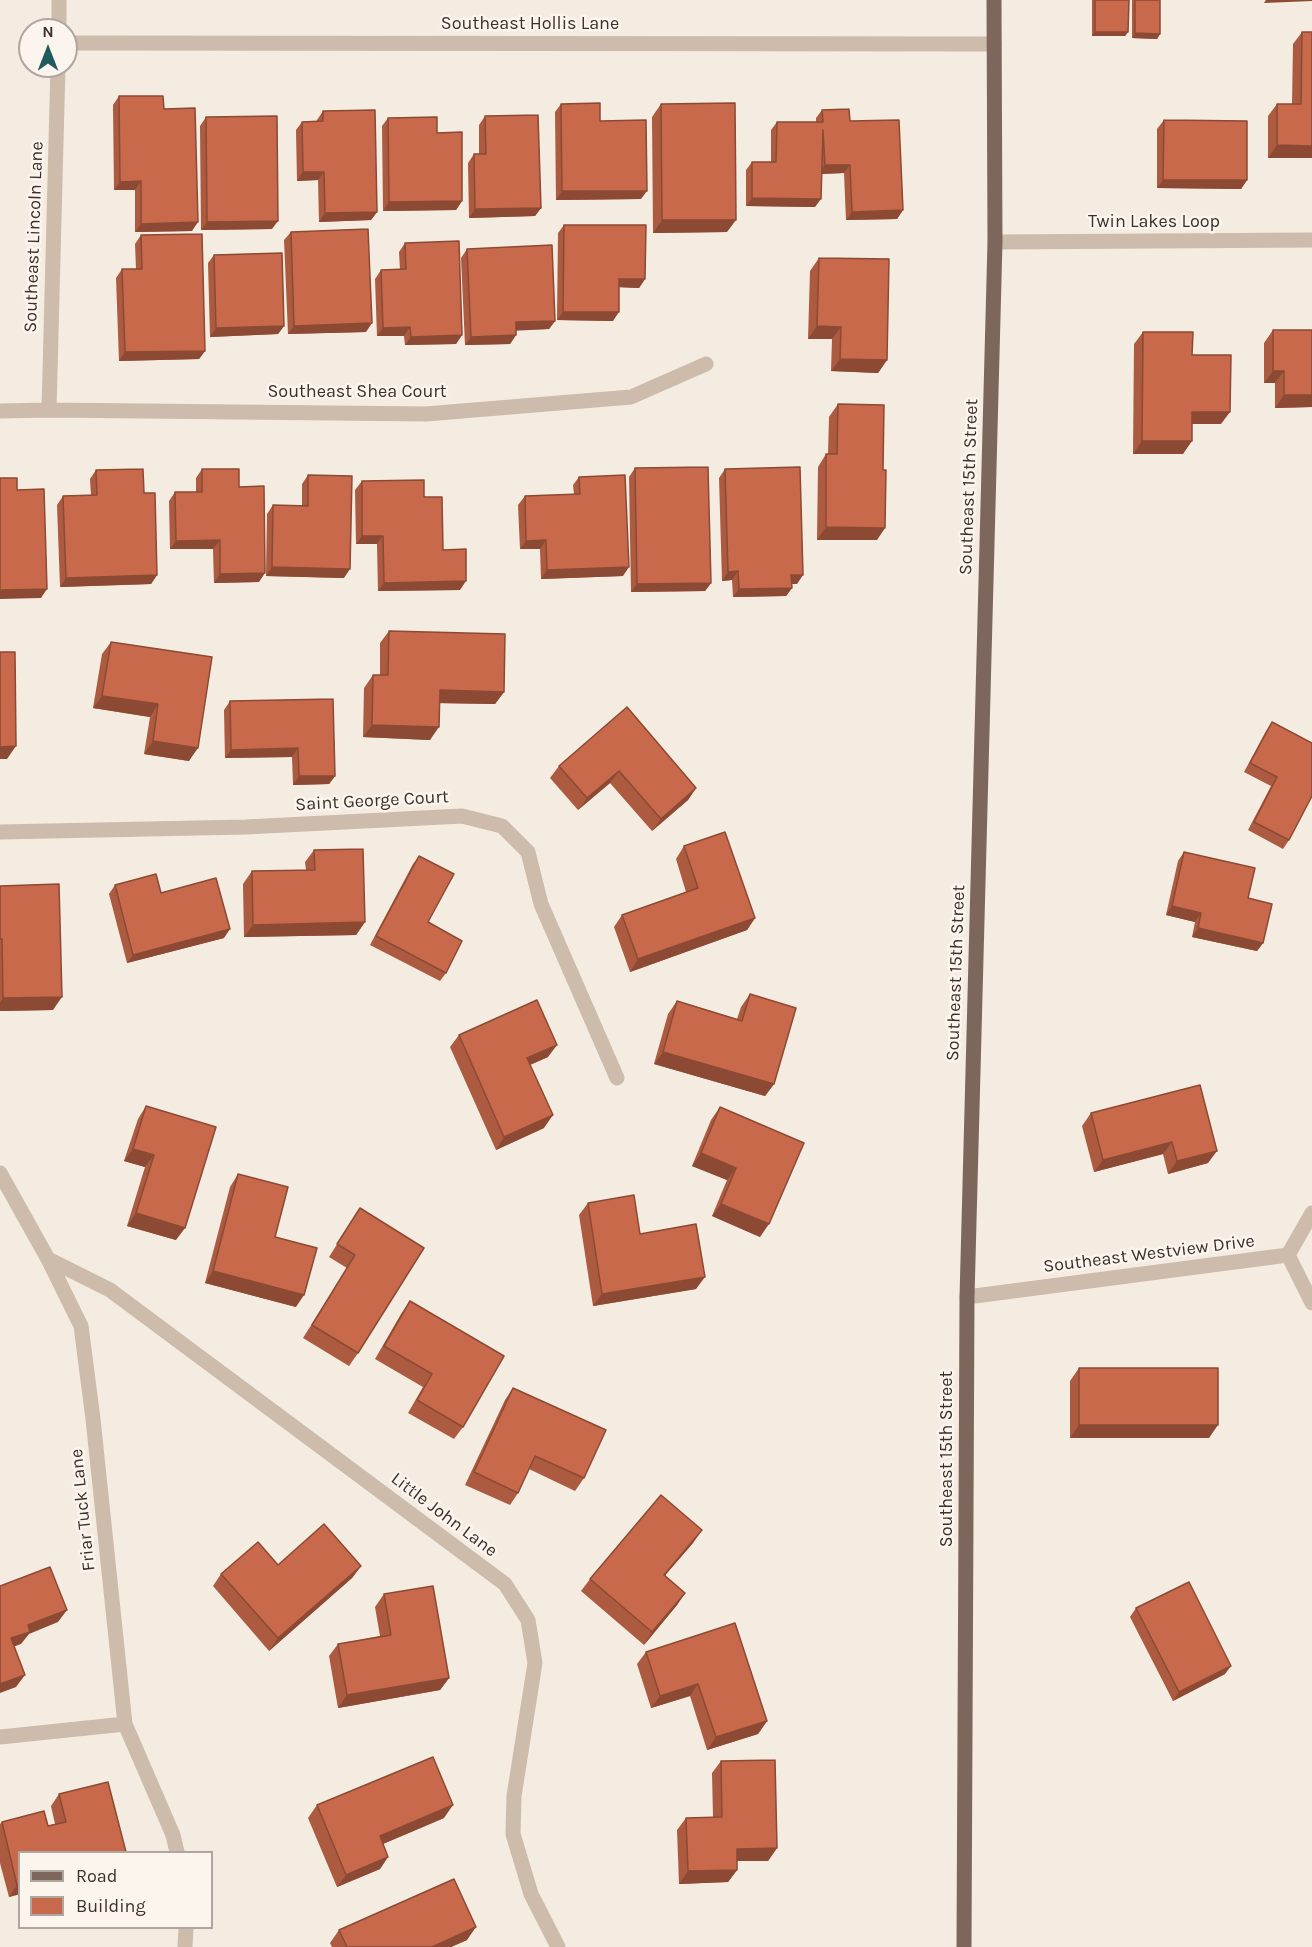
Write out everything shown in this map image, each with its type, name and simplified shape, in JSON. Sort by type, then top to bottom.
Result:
[{"type":"main road","name":"Southeast 15th Street","points":[[964,1947],[967,1298],[995,242],[994,0]]},
{"type":"street","points":[[59,0],[59,18]]},
{"type":"street","name":"Southeast Hollis Lane","points":[[78,44],[994,44]]},
{"type":"street","name":"Southeast Lincoln Lane","points":[[49,410],[58,78]]},
{"type":"street","name":"Twin Lakes Loop","points":[[995,242],[1312,240]]},
{"type":"street","name":"Southeast Shea Court","points":[[0,411],[426,414],[631,398],[706,364]]},
{"type":"street","name":"Saint George Court","points":[[0,832],[246,827],[462,816],[501,826],[528,852],[541,904],[617,1078]]},
{"type":"street","name":"Friar Tuck Lane","points":[[0,1173],[48,1259],[81,1326],[125,1724],[173,1835],[177,1851]]},
{"type":"street","points":[[1312,1213],[1288,1255],[1312,1303]]},
{"type":"street","name":"Southeast Westview Drive","points":[[967,1298],[1288,1255]]},
{"type":"street","name":"Little John Lane","points":[[48,1259],[110,1290],[505,1584],[528,1620],[535,1663],[514,1796],[513,1834],[531,1894],[558,1947]]},
{"type":"street","points":[[0,1737],[125,1724]]},
{"type":"street","points":[[186,1929],[186,1947]]},
{"type":"building","points":[[1095,0],[1129,0],[1128,32],[1095,32]]},
{"type":"building","points":[[1135,0],[1160,0],[1160,34],[1135,33]]},
{"type":"building","points":[[1302,32],[1312,32],[1312,146],[1277,145],[1277,104],[1301,104]]},
{"type":"building","points":[[119,96],[163,96],[164,109],[195,108],[198,222],[141,224],[141,181],[120,182]]},
{"type":"building","points":[[600,103],[600,121],[646,120],[647,191],[562,191],[561,104]]},
{"type":"building","points":[[735,103],[736,220],[662,220],[661,104]]},
{"type":"building","points":[[849,109],[850,121],[899,120],[903,210],[852,212],[850,165],[825,165],[823,130],[821,199],[752,198],[752,162],[776,162],[777,122],[823,122],[822,110]]},
{"type":"building","points":[[375,110],[377,212],[325,213],[324,172],[303,172],[302,122],[323,121],[323,111]]},
{"type":"building","points":[[538,115],[541,208],[475,209],[474,154],[486,154],[485,116]]},
{"type":"building","points":[[277,116],[278,221],[207,222],[206,117]]},
{"type":"building","points":[[437,117],[437,133],[462,132],[462,201],[389,202],[388,118]]},
{"type":"building","points":[[1164,120],[1247,121],[1247,180],[1163,180]]},
{"type":"building","points":[[564,225],[646,225],[645,279],[619,279],[619,312],[563,312]]},
{"type":"building","points":[[368,229],[372,323],[294,326],[291,232]]},
{"type":"building","points":[[202,234],[205,351],[125,352],[122,269],[142,269],[141,235]]},
{"type":"building","points":[[459,241],[462,335],[411,337],[410,327],[383,328],[381,270],[406,269],[405,243]]},
{"type":"building","points":[[552,245],[555,321],[516,322],[516,335],[471,337],[467,249]]},
{"type":"building","points":[[282,253],[284,326],[216,328],[214,255]]},
{"type":"building","points":[[819,258],[889,259],[887,360],[840,359],[841,327],[817,326]]},
{"type":"building","points":[[1273,330],[1312,330],[1312,395],[1284,395],[1284,371],[1273,371]]},
{"type":"building","points":[[1143,332],[1193,332],[1192,355],[1231,355],[1230,412],[1192,412],[1192,441],[1142,441]]},
{"type":"building","points":[[838,404],[884,405],[885,528],[826,527],[826,454],[837,454]]},
{"type":"building","points":[[708,467],[711,583],[637,584],[635,468]]},
{"type":"building","points":[[800,467],[803,575],[791,575],[792,588],[739,589],[738,571],[728,572],[725,469]]},
{"type":"building","points":[[143,469],[144,493],[155,493],[157,575],[66,578],[63,496],[97,495],[96,470]]},
{"type":"building","points":[[202,469],[239,469],[239,487],[264,486],[265,573],[220,574],[220,540],[176,541],[175,492],[202,492]]},
{"type":"building","points":[[308,475],[352,476],[350,569],[272,567],[273,505],[308,506]]},
{"type":"building","points":[[625,475],[629,567],[547,570],[546,540],[526,541],[525,496],[580,494],[579,477]]},
{"type":"building","points":[[0,478],[17,478],[17,490],[44,489],[47,589],[0,590]]},
{"type":"building","points":[[424,480],[424,497],[442,497],[443,550],[466,549],[466,581],[384,583],[383,536],[362,536],[362,481]]},
{"type":"building","points":[[389,631],[505,634],[504,692],[440,690],[439,727],[372,725],[373,675],[388,675]]},
{"type":"building","points":[[111,642],[212,657],[198,748],[153,741],[158,704],[102,696]]},
{"type":"building","points":[[0,652],[15,652],[16,746],[0,747]]},
{"type":"building","points":[[333,699],[335,776],[299,776],[298,748],[231,750],[230,701]]},
{"type":"building","points":[[627,707],[696,788],[661,819],[619,771],[587,798],[559,766]]},
{"type":"building","points":[[1272,722],[1312,743],[1312,796],[1289,840],[1254,822],[1277,777],[1250,763]]},
{"type":"building","points":[[725,832],[755,918],[638,959],[622,915],[698,888],[684,846]]},
{"type":"building","points":[[363,849],[365,922],[253,925],[252,871],[315,870],[314,850]]},
{"type":"building","points":[[1184,852],[1255,868],[1248,898],[1272,904],[1263,943],[1198,928],[1201,913],[1172,906]]},
{"type":"building","points":[[419,856],[454,874],[428,922],[462,941],[446,973],[376,936]]},
{"type":"building","points":[[156,874],[161,893],[216,878],[230,929],[133,955],[115,885]]},
{"type":"building","points":[[59,884],[62,997],[3,998],[0,886]]},
{"type":"building","points":[[750,994],[796,1008],[774,1084],[663,1052],[677,1001],[742,1021]]},
{"type":"building","points":[[537,1000],[557,1045],[527,1058],[553,1115],[504,1137],[459,1035]]},
{"type":"building","points":[[1200,1085],[1217,1151],[1177,1161],[1172,1142],[1103,1160],[1091,1113]]},
{"type":"building","points":[[146,1106],[216,1127],[185,1228],[136,1213],[154,1155],[133,1149]]},
{"type":"building","points":[[720,1107],[804,1143],[769,1224],[721,1204],[736,1168],[701,1153]]},
{"type":"building","points":[[238,1174],[288,1187],[275,1237],[317,1248],[304,1295],[213,1271]]},
{"type":"building","points":[[634,1195],[640,1234],[696,1224],[705,1277],[602,1294],[588,1203]]},
{"type":"building","points":[[360,1208],[424,1248],[358,1353],[312,1325],[355,1255],[337,1244]]},
{"type":"building","points":[[410,1301],[504,1356],[463,1427],[417,1400],[432,1374],[384,1346]]},
{"type":"building","points":[[1079,1368],[1218,1368],[1218,1425],[1079,1425]]},
{"type":"building","points":[[513,1388],[606,1430],[584,1478],[535,1456],[518,1493],[474,1472]]},
{"type":"building","points":[[661,1495],[702,1530],[664,1575],[685,1593],[652,1632],[590,1579]]},
{"type":"building","points":[[324,1524],[361,1566],[278,1638],[221,1574],[258,1542],[278,1565]]},
{"type":"building","points":[[50,1567],[67,1610],[28,1625],[30,1632],[11,1638],[25,1675],[0,1684],[0,1586]]},
{"type":"building","points":[[1189,1582],[1231,1666],[1179,1692],[1136,1608]]},
{"type":"building","points":[[433,1586],[449,1678],[347,1695],[338,1644],[391,1635],[384,1594]]},
{"type":"building","points":[[735,1623],[767,1721],[716,1737],[698,1684],[660,1696],[646,1652]]},
{"type":"building","points":[[433,1757],[453,1805],[380,1836],[388,1857],[346,1875],[317,1805]]},
{"type":"building","points":[[775,1760],[777,1848],[737,1849],[737,1870],[688,1871],[686,1818],[722,1817],[721,1761]]},
{"type":"building","points":[[108,1782],[126,1851],[18,1851],[17,1885],[2,1822],[44,1811],[48,1826],[66,1822],[59,1794]]},
{"type":"building","points":[[454,1879],[476,1927],[432,1947],[347,1947],[339,1930]]}]
